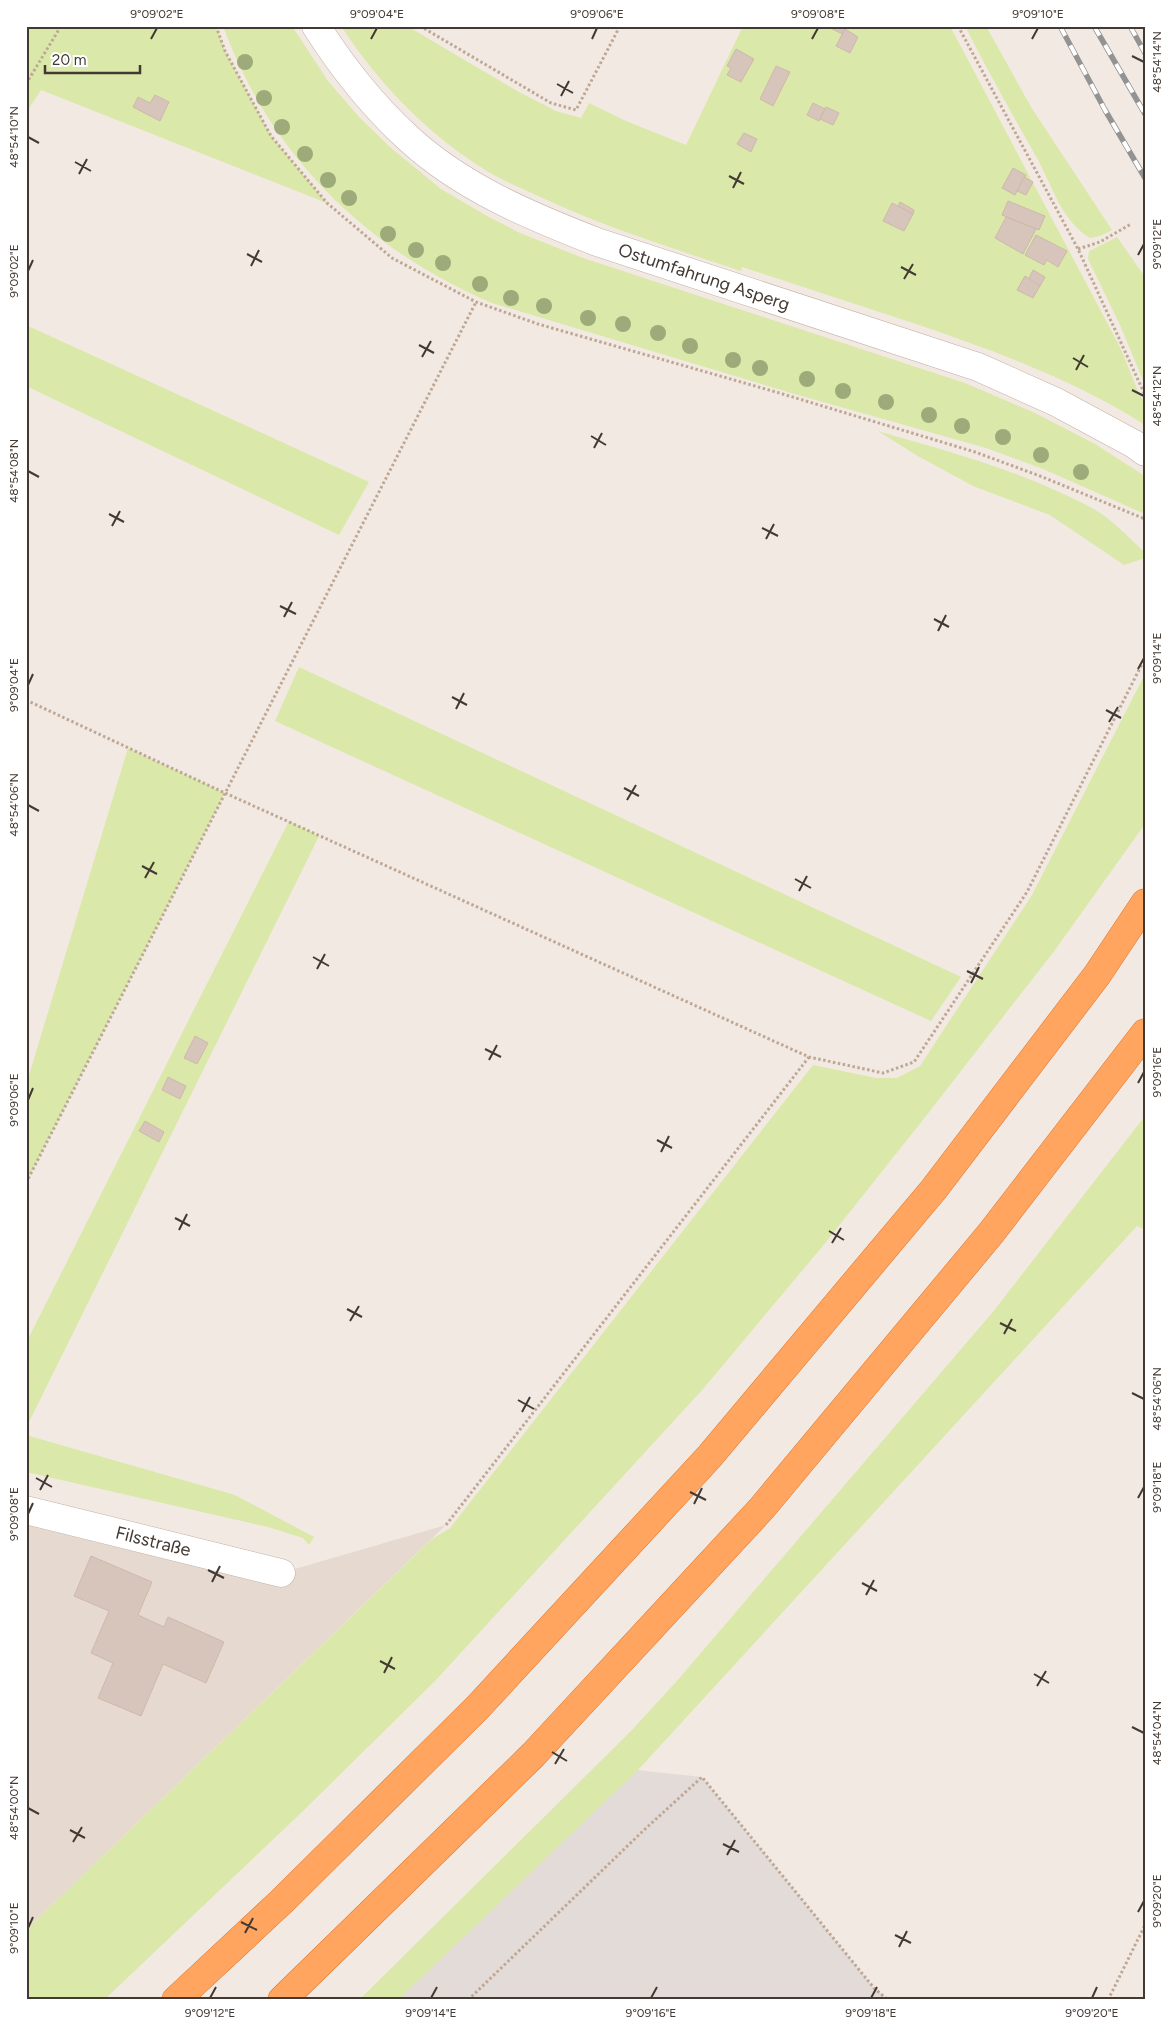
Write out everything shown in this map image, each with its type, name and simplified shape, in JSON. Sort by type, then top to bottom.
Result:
[{"type":"highway","points":[[176,2000],[281,1902],[477,1708],[709,1457],[934,1189],[1097,975],[1145,903]]},
{"type":"highway","points":[[282,2000],[533,1755],[762,1508],[991,1233],[1145,1033]]},
{"type":"street","name":"Ostumfahrung Asperg","points":[[316,26],[355,81],[408,138],[449,170],[508,204],[552,225],[596,242],[978,367],[1056,402],[1134,444],[1145,452]]},
{"type":"street","name":"Filsstraße","points":[[26,1510],[281,1573]]},
{"type":"path","points":[[26,84],[61,26]]},
{"type":"path","points":[[216,26],[225,51],[271,136],[327,203],[392,258],[476,302],[548,327],[776,392],[975,452],[1048,479],[1145,519]]},
{"type":"path","points":[[420,26],[551,103],[576,110],[620,26]]},
{"type":"path","points":[[958,26],[1078,249],[1144,394]]},
{"type":"path","points":[[1078,249],[1100,242],[1131,224]]},
{"type":"path","points":[[26,1182],[476,302]]},
{"type":"path","points":[[26,700],[224,792],[809,1057],[883,1073],[914,1062],[1027,892],[1145,658]]},
{"type":"path","points":[[446,1525],[809,1057]]},
{"type":"path","points":[[468,2000],[644,1830],[702,1777],[874,1988],[888,2000]]},
{"type":"path","points":[[1108,2000],[1145,1924]]},
{"type":"shaded area","points":[[26,1510],[281,1573],[446,1525],[26,1930]]},
{"type":"shaded area","points":[[637,1770],[702,1777],[874,1988],[888,2000],[398,2000]]},
{"type":"green space","points":[[26,26],[216,26],[225,51],[271,136],[327,203],[41,90],[26,113]]},
{"type":"green space","points":[[223,26],[292,26],[328,81],[360,118],[390,147],[441,189],[487,216],[520,233],[583,258],[965,383],[1035,413],[1095,444],[1145,476],[1145,514],[1043,469],[986,448],[791,393],[492,303],[446,281],[404,255],[364,226],[328,193],[296,156],[267,116],[243,73]]},
{"type":"green space","points":[[341,26],[407,26],[519,92],[556,111],[581,118],[589,103],[626,121],[686,145],[743,26],[950,26],[1121,349],[1139,394],[1145,402],[1145,425],[1063,380],[1005,356],[916,324],[742,267],[741,271],[638,236],[588,218],[499,178],[465,157],[406,107],[388,88]]},
{"type":"green space","points":[[965,26],[986,26],[1031,107],[1112,230],[1100,236],[1090,238],[1072,223],[1059,203],[1038,160]]},
{"type":"green space","points":[[1117,237],[1145,277],[1145,385],[1120,325],[1088,259],[1089,251]]},
{"type":"green space","points":[[26,325],[369,482],[339,535],[26,386]]},
{"type":"green space","points":[[878,431],[947,451],[1015,474],[1087,505],[1098,511],[1130,538],[1145,553],[1145,558],[1124,565],[1050,515],[973,486],[916,455]]},
{"type":"green space","points":[[299,667],[961,977],[931,1021],[275,721]]},
{"type":"green space","points":[[1145,674],[1145,824],[1055,950],[926,1116],[822,1247],[703,1389],[435,1681],[302,1812],[104,2000],[26,2000],[26,1930],[432,1539],[450,1528],[813,1065],[876,1078],[897,1078],[920,1066],[1032,895]]},
{"type":"green space","points":[[128,748],[225,793],[26,1183],[26,1085]]},
{"type":"green space","points":[[289,821],[319,836],[26,1428],[26,1343]]},
{"type":"green space","points":[[1145,1116],[1145,1230],[1137,1226],[638,1770],[398,2000],[359,2000],[631,1731],[676,1682],[992,1313]]},
{"type":"green space","points":[[26,1435],[235,1495],[314,1537],[309,1545],[303,1538],[268,1527],[26,1472]]},
{"type":"building","points":[[827,26],[848,26],[842,34]]},
{"type":"building","points":[[845,29],[858,37],[850,53],[836,46]]},
{"type":"building","points":[[736,49],[754,59],[741,82],[727,75],[731,68],[727,66]]},
{"type":"building","points":[[776,66],[790,72],[773,106],[760,99]]},
{"type":"building","points":[[155,95],[169,102],[160,121],[133,107],[138,97],[150,103]]},
{"type":"building","points":[[813,103],[825,109],[819,121],[807,115]]},
{"type":"building","points":[[826,107],[839,113],[833,125],[820,119]]},
{"type":"building","points":[[744,133],[757,139],[751,152],[737,144]]},
{"type":"building","points":[[1013,168],[1026,175],[1015,195],[1002,188]]},
{"type":"building","points":[[1024,177],[1033,182],[1026,195],[1017,191]]},
{"type":"building","points":[[1008,201],[1045,216],[1039,230],[1002,215]]},
{"type":"building","points":[[900,202],[914,210],[913,214],[898,206]]},
{"type":"building","points":[[892,203],[913,214],[904,231],[883,221]]},
{"type":"building","points":[[1006,217],[1036,229],[1023,254],[995,238]]},
{"type":"building","points":[[1036,235],[1067,251],[1058,267],[1047,260],[1044,265],[1025,255]]},
{"type":"building","points":[[1033,270],[1045,277],[1040,286],[1028,280]]},
{"type":"building","points":[[1025,276],[1040,286],[1033,298],[1017,290]]},
{"type":"building","points":[[195,1036],[208,1043],[197,1064],[184,1058]]},
{"type":"building","points":[[168,1077],[186,1086],[180,1099],[162,1090]]},
{"type":"building","points":[[145,1121],[164,1132],[159,1142],[139,1131]]},
{"type":"building","points":[[91,1556],[152,1582],[138,1615],[164,1627],[168,1617],[224,1642],[206,1683],[163,1664],[141,1716],[98,1698],[113,1663],[91,1653],[109,1611],[74,1596]]},
{"type":"railway","points":[[1060,26],[1105,110],[1145,178]]},
{"type":"railway","points":[[1094,26],[1145,114]]},
{"type":"railway","points":[[1130,26],[1145,53]]}]
